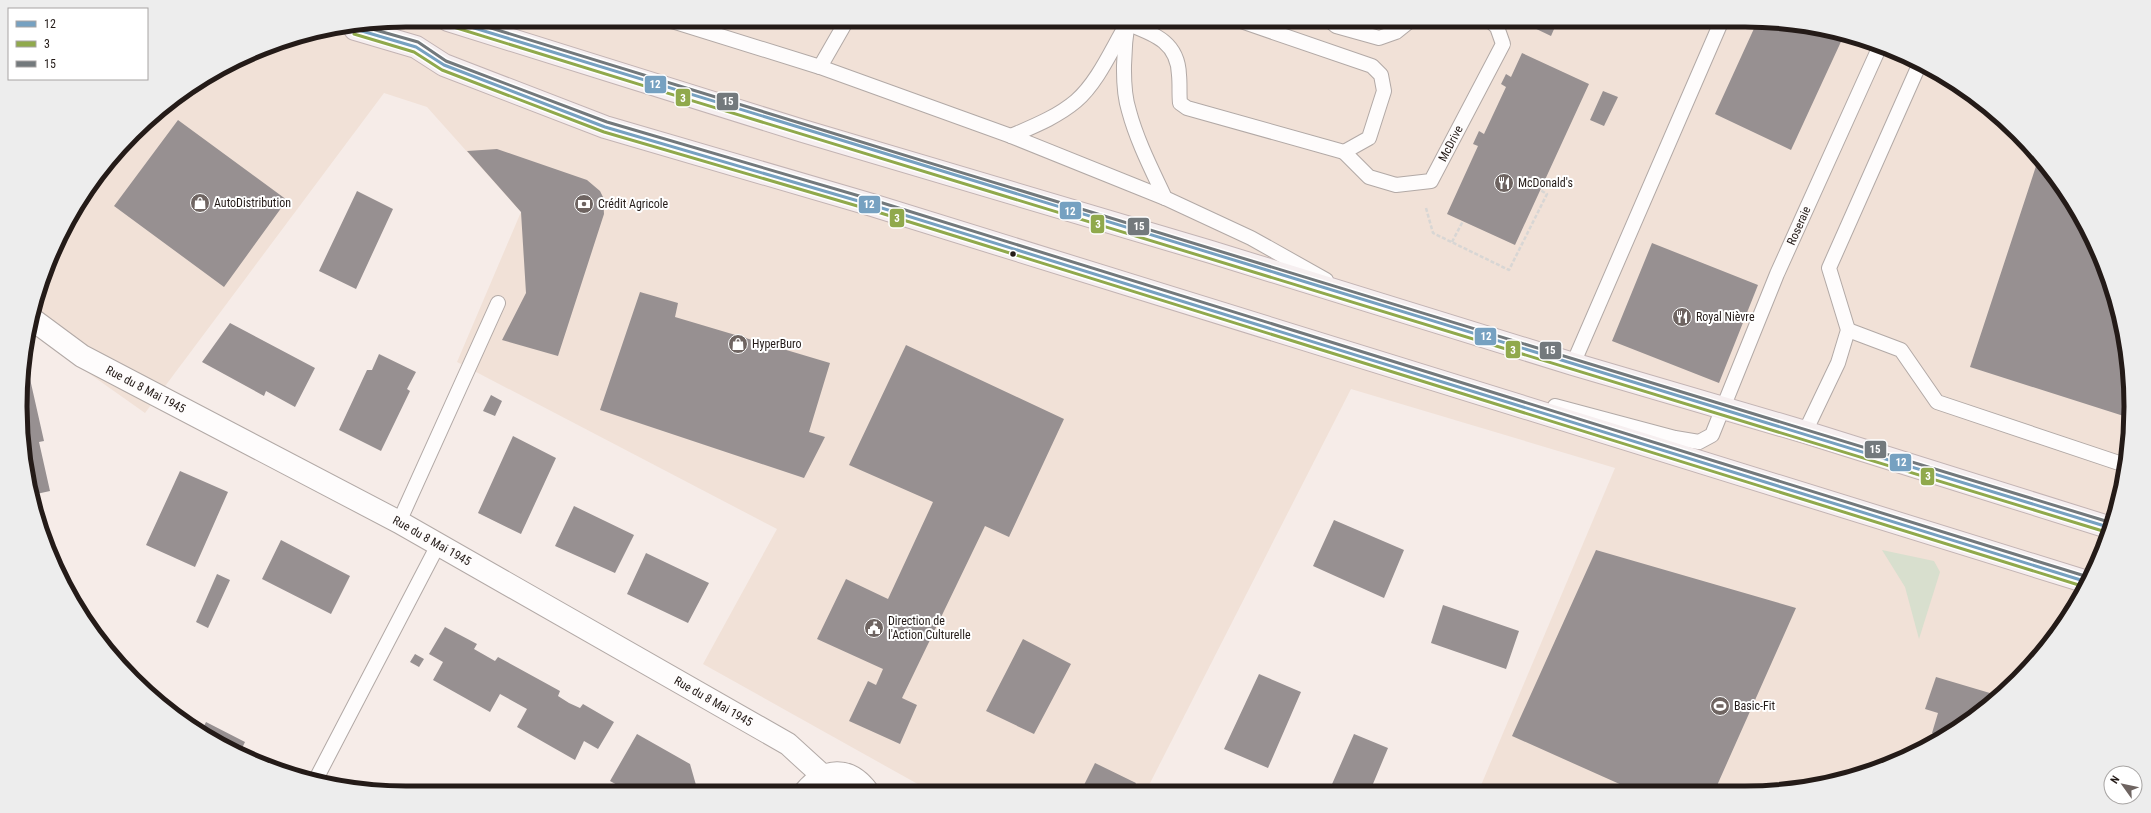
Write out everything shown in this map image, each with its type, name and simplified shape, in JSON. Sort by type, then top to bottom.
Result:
[{"type":"main road","points":[[470,27],[803,131],[1211,252],[1572,364],[1805,432],[2105,526]]},
{"type":"main road","points":[[358,30],[416,47],[444,65],[605,127],[872,205],[2081,581]]},
{"type":"street","name":"Rue du 8 Mai 1945","points":[[36,322],[82,356],[399,522],[788,744],[823,776]]},
{"type":"street","points":[[810,786],[823,776],[833,773],[854,777],[862,786]]},
{"type":"lane","points":[[692,27],[820,66],[1011,136],[1165,198],[1251,238],[1354,296]]},
{"type":"lane","points":[[820,66],[843,27]]},
{"type":"lane","points":[[1011,136],[1043,122],[1077,100],[1090,85],[1125,27]]},
{"type":"lane","points":[[1128,27],[1125,62],[1128,110],[1137,136],[1165,198]]},
{"type":"lane","points":[[1139,27],[1154,34],[1175,52],[1179,74],[1180,103],[1187,108],[1344,152],[1369,138],[1384,91],[1381,75],[1372,66],[1258,27]]},
{"type":"lane","points":[[1340,27],[1379,38],[1396,32],[1402,27]]},
{"type":"lane","name":"McDrive","points":[[1344,152],[1369,177],[1396,185],[1432,181],[1503,44],[1497,27]]},
{"type":"lane","points":[[1572,364],[1719,27]]},
{"type":"lane","name":"Roseraie","points":[[1492,397],[1539,401],[1660,434],[1699,442],[1712,435],[1722,407],[1777,274],[1878,51]]},
{"type":"lane","points":[[1805,432],[1838,363],[1848,330],[1829,268],[1917,69]]},
{"type":"lane","points":[[399,522],[498,303]]},
{"type":"lane","points":[[1848,330],[1901,350],[1937,402],[2120,463]]},
{"type":"lane","points":[[318,775],[438,545]]},
{"type":"path","points":[[1419,182],[1433,233],[1509,270],[1547,194],[1540,190]]},
{"type":"path","points":[[1452,242],[1463,221]]},
{"type":"shaded area","points":[[406,27],[1744,27],[1794,30],[1819,34],[1866,47],[1890,56],[1912,66],[1955,91],[1976,105],[1995,121],[2030,156],[2046,175],[2073,217],[2085,239],[2104,285],[2117,332],[2121,357],[2124,406],[2121,456],[2117,481],[2104,528],[2095,552],[2073,596],[2046,638],[2013,675],[1976,708],[1955,722],[1912,747],[1890,757],[1866,766],[1819,779],[1794,783],[1744,786],[1481,786],[1615,468],[1351,389],[1149,786],[921,786],[703,664],[777,529],[457,362],[521,212],[427,107],[384,93],[145,413],[34,334],[47,285],[56,261],[78,217],[105,175],[138,138],[175,105],[217,78],[239,66],[285,47],[332,34],[357,30]]},
{"type":"green space","points":[[1882,550],[1934,561],[1940,572],[1919,639],[1905,587]]},
{"type":"building","points":[[1532,27],[1555,27],[1551,36]]},
{"type":"building","points":[[1755,27],[1794,30],[1842,40],[1791,150],[1715,114]]},
{"type":"building","points":[[1522,53],[1589,84],[1515,245],[1447,214],[1478,146],[1473,144],[1479,131],[1484,134],[1506,87],[1501,84],[1506,74],[1511,77]]},
{"type":"building","points":[[1603,91],[1618,97],[1604,126],[1590,120]]},
{"type":"building","name":"AutoDistribution","points":[[178,120],[287,200],[224,287],[114,206]]},
{"type":"building","points":[[497,149],[587,180],[600,191],[603,197],[604,214],[558,356],[502,340],[526,293],[521,212],[467,151]]},
{"type":"building","points":[[2037,164],[2046,175],[2073,217],[2085,239],[2104,285],[2117,332],[2121,357],[2124,416],[1970,367]]},
{"type":"building","points":[[357,191],[393,209],[356,289],[319,271]]},
{"type":"building","points":[[1652,243],[1758,285],[1719,383],[1612,341]]},
{"type":"building","points":[[640,292],[678,303],[675,317],[830,363],[809,432],[825,437],[804,478],[600,410]]},
{"type":"building","points":[[230,323],[315,368],[295,407],[266,391],[264,396],[202,362]]},
{"type":"building","points":[[906,345],[1064,419],[1009,537],[985,526],[902,698],[917,705],[900,744],[849,721],[868,681],[876,685],[883,669],[817,639],[846,579],[888,599],[933,502],[849,465]]},
{"type":"building","points":[[379,354],[416,372],[407,389],[410,391],[381,451],[339,430],[367,370],[372,370]]},
{"type":"building","points":[[29,373],[44,441],[39,442],[50,491],[37,494],[34,481],[28,431],[27,406]]},
{"type":"building","points":[[491,395],[502,401],[495,416],[483,411]]},
{"type":"building","points":[[513,436],[556,458],[521,534],[478,513]]},
{"type":"building","points":[[180,471],[228,492],[195,567],[146,545]]},
{"type":"building","points":[[574,506],[634,535],[615,573],[555,546]]},
{"type":"building","points":[[1334,520],[1404,550],[1384,598],[1313,566]]},
{"type":"building","points":[[281,540],[350,576],[331,614],[262,579]]},
{"type":"building","points":[[1596,550],[1796,608],[1717,786],[1624,786],[1512,736]]},
{"type":"building","points":[[646,553],[709,583],[688,623],[627,594]]},
{"type":"building","points":[[217,574],[230,580],[208,628],[196,622]]},
{"type":"building","points":[[1443,605],[1519,631],[1506,669],[1431,643]]},
{"type":"building","points":[[445,627],[477,644],[474,649],[495,661],[498,657],[560,691],[558,696],[569,703],[580,708],[583,704],[614,722],[598,749],[584,741],[575,760],[517,727],[527,709],[500,694],[490,712],[433,680],[443,662],[429,654]]},
{"type":"building","points":[[1023,639],[1071,664],[1034,734],[986,711]]},
{"type":"building","points":[[415,654],[424,659],[419,667],[410,662]]},
{"type":"building","points":[[1259,674],[1301,692],[1268,768],[1224,749]]},
{"type":"building","points":[[1936,677],[1993,694],[1976,708],[1935,734],[1932,733],[1938,713],[1925,709]]},
{"type":"building","points":[[206,722],[245,742],[242,748],[204,727]]},
{"type":"building","points":[[637,734],[690,764],[696,786],[619,786],[610,781]]},
{"type":"building","points":[[1354,734],[1388,748],[1372,786],[1331,786]]},
{"type":"building","points":[[1095,763],[1136,783],[1134,786],[1084,785]]},
{"type":"transit line","name":"3","points":[[453,27],[1692,404],[2103,531]]},
{"type":"transit line","name":"12","points":[[471,27],[863,148],[1693,399],[2105,526]]},
{"type":"transit line","name":"15","points":[[487,27],[876,147],[1699,395],[2106,521]]},
{"type":"transit line","name":"15","points":[[372,29],[418,42],[446,61],[607,122],[873,200],[2084,576]]},
{"type":"transit line","name":"12","points":[[358,30],[416,47],[444,65],[605,127],[872,205],[2082,580]]},
{"type":"transit line","name":"3","points":[[354,34],[414,52],[442,70],[604,132],[871,210],[2079,585]]},
{"type":"place","name":"McDonald's","points":[[1504,183]]},
{"type":"place","name":"AutoDistribution","points":[[200,203]]},
{"type":"place","name":"Crédit Agricole","points":[[584,204]]},
{"type":"place","name":"Royal Nièvre","points":[[1682,317]]},
{"type":"place","name":"HyperBuro","points":[[738,344]]},
{"type":"place","name":"Direction de l'Action Culturelle","points":[[874,628]]},
{"type":"place","name":"Basic-Fit","points":[[1720,706]]}]
